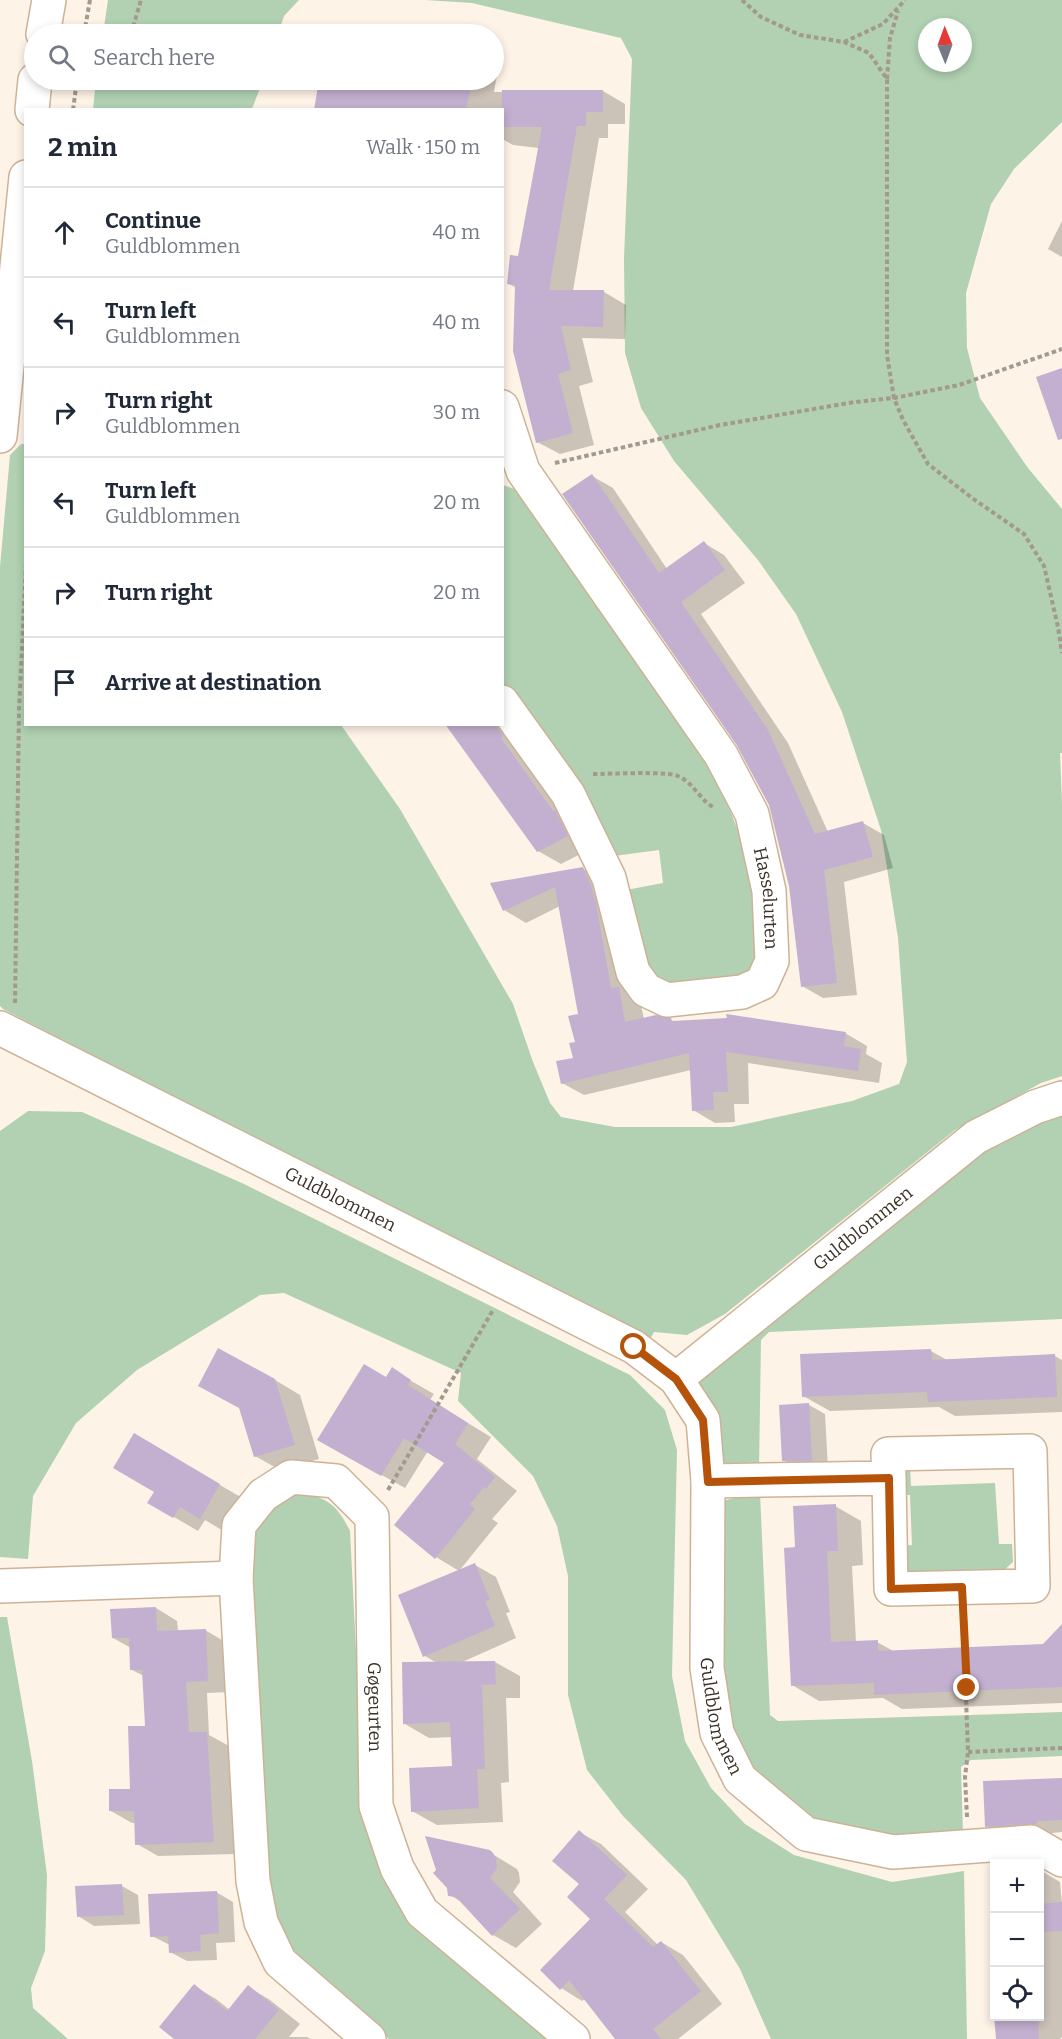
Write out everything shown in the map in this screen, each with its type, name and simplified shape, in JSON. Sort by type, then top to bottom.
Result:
[{"type":"street","points":[[45,24],[49,0]]},
{"type":"street","points":[[32,108],[34,90]]},
{"type":"street","points":[[9,427],[24,206]]},
{"type":"street","name":"Hasselurten","points":[[504,419],[513,472],[721,755],[749,808],[769,891],[772,961],[762,983],[742,992],[667,1000],[646,990],[633,972],[609,878],[568,794],[504,705]]},
{"type":"street","name":"Guldblommen","points":[[4,1030],[634,1347],[676,1379],[703,1420],[708,1482],[707,1668],[717,1733],[740,1779],[806,1834],[892,1852],[1031,1842],[1062,1860]]},
{"type":"street","name":"Guldblommen","points":[[676,1379],[976,1137],[1035,1107],[1062,1098]]},
{"type":"street","points":[[1030,1451],[1033,1586],[891,1589],[889,1478],[888,1454],[1030,1451]]},
{"type":"street","points":[[369,2039],[280,1962],[261,1922],[253,1881],[236,1578],[238,1525],[263,1495],[291,1477],[336,1481],[372,1517]]},
{"type":"street","points":[[708,1482],[889,1478]]},
{"type":"street","name":"Gøgeurten","points":[[372,1517],[376,1806],[397,1868],[422,1912],[573,2039]]},
{"type":"street","points":[[0,1586],[236,1578]]},
{"type":"path","points":[[86,24],[90,0]]},
{"type":"path","points":[[134,24],[141,0]]},
{"type":"path","points":[[742,0],[761,17],[800,35],[844,42],[869,52],[887,79]]},
{"type":"path","points":[[844,42],[883,24],[905,0]]},
{"type":"path","points":[[899,7],[890,38],[887,79],[887,355],[894,398],[903,420],[928,464],[1024,534],[1044,566],[1059,627],[1062,653]]},
{"type":"path","points":[[73,108],[76,90]]},
{"type":"path","points":[[513,472],[720,425],[959,386],[1062,349]]},
{"type":"path","points":[[4,1030],[15,1003],[19,709],[24,605]]},
{"type":"path","points":[[556,778],[580,774],[677,775],[695,787],[704,801],[718,809],[749,808]]},
{"type":"path","points":[[372,1517],[509,1284]]},
{"type":"path","points":[[962,1587],[968,1752],[965,1777],[968,1847]]},
{"type":"path","points":[[968,1752],[1062,1748]]},
{"type":"green space","points":[[108,0],[299,0],[284,16],[281,24],[104,24]]},
{"type":"green space","points":[[425,0],[1062,0],[1062,122],[1014,169],[991,204],[966,293],[967,348],[980,398],[1028,468],[1062,509],[1062,753],[1060,753],[1062,1076],[1041,1083],[955,1130],[725,1314],[687,1335],[654,1332],[648,1343],[0,1006],[0,567],[10,455],[21,444],[24,444],[24,726],[342,726],[400,809],[513,1004],[550,1103],[561,1117],[615,1127],[731,1127],[852,1101],[899,1084],[907,1062],[898,938],[881,830],[842,712],[796,614],[758,560],[674,461],[641,408],[625,353],[624,258],[632,59],[621,38],[472,3]]},
{"type":"green space","points":[[95,90],[259,90],[252,108],[93,108]]},
{"type":"green space","points":[[504,485],[521,491],[691,732],[727,802],[749,860],[759,900],[757,966],[740,981],[675,987],[652,975],[639,949],[626,890],[663,883],[659,850],[614,856],[504,688]]},
{"type":"green space","points":[[1062,1108],[1062,1319],[769,1332],[761,1340],[759,1468],[731,1468],[717,1456],[696,1384],[944,1170]]},
{"type":"green space","points":[[28,1111],[82,1112],[244,1184],[630,1375],[665,1410],[677,1450],[672,1676],[685,1741],[711,1788],[745,1824],[794,1855],[892,1882],[964,1871],[967,2039],[771,2039],[740,1969],[686,1880],[623,1816],[587,1770],[568,1695],[568,1576],[557,1526],[533,1476],[458,1401],[461,1373],[284,1293],[260,1295],[137,1370],[76,1423],[33,1496],[28,1559],[0,1557],[0,1131]]},
{"type":"green space","points":[[910,1467],[911,1486],[995,1483],[999,1544],[1012,1544],[1013,1562],[1000,1574],[915,1577],[901,1564],[900,1546],[912,1545],[910,1495],[898,1495],[899,1477]]},
{"type":"green space","points":[[301,1492],[319,1497],[331,1504],[341,1515],[350,1531],[364,1810],[403,1909],[429,1941],[550,2039],[389,2039],[312,1977],[292,1952],[265,1893],[245,1550],[264,1504],[280,1494]]},
{"type":"green space","points":[[760,1493],[770,1715],[778,1721],[1062,1712],[1062,1756],[971,1760],[961,1767],[963,1833],[889,1835],[823,1827],[745,1766],[723,1726],[721,1501]]},
{"type":"green space","points":[[0,1617],[7,1617],[32,1761],[47,1875],[45,1951],[31,1988],[33,2008],[68,2039],[0,2039]]},
{"type":"building","points":[[317,90],[470,90],[466,108],[314,108]]},
{"type":"building","points":[[502,90],[603,90],[603,112],[586,112],[586,126],[577,126],[549,290],[604,290],[603,327],[561,326],[571,370],[558,374],[573,433],[536,443],[513,351],[515,285],[507,284],[510,255],[518,256],[542,127],[504,127],[504,108],[502,108]]},
{"type":"building","points":[[1062,368],[1062,439],[1058,440],[1036,377]]},
{"type":"building","points":[[592,474],[659,573],[704,541],[725,570],[681,602],[768,730],[815,834],[863,821],[873,857],[824,870],[837,983],[801,987],[789,886],[769,805],[736,744],[562,494]]},
{"type":"building","points":[[446,726],[496,726],[503,736],[501,738],[553,811],[555,810],[568,836],[537,852]]},
{"type":"building","points":[[583,867],[596,903],[611,988],[619,987],[625,1022],[656,1015],[671,1018],[672,1021],[727,1018],[726,1014],[846,1032],[844,1046],[861,1049],[858,1071],[726,1052],[728,1092],[713,1092],[714,1110],[692,1111],[689,1053],[561,1084],[556,1061],[573,1058],[569,1043],[575,1042],[568,1016],[578,1014],[555,887],[503,911],[490,883]]},
{"type":"building","points":[[218,1348],[275,1379],[295,1445],[254,1457],[239,1408],[198,1386]]},
{"type":"building","points":[[931,1349],[932,1360],[1055,1354],[1057,1397],[928,1402],[927,1392],[802,1397],[800,1354]]},
{"type":"building","points":[[364,1364],[386,1377],[392,1367],[411,1380],[408,1385],[468,1423],[455,1444],[495,1477],[470,1504],[475,1509],[435,1559],[394,1525],[444,1463],[404,1438],[381,1476],[317,1440]]},
{"type":"building","points":[[809,1403],[812,1461],[782,1461],[779,1405]]},
{"type":"building","points":[[134,1433],[220,1484],[200,1519],[180,1507],[173,1518],[147,1503],[154,1492],[113,1468]]},
{"type":"building","points":[[836,1504],[838,1551],[827,1551],[831,1642],[878,1640],[878,1651],[1043,1644],[1062,1624],[1062,1687],[874,1695],[874,1683],[791,1686],[784,1548],[795,1547],[793,1506]]},
{"type":"building","points":[[475,1563],[490,1600],[485,1601],[495,1626],[423,1657],[398,1595]]},
{"type":"building","points":[[156,1607],[157,1631],[206,1629],[208,1681],[186,1682],[189,1732],[207,1732],[214,1842],[135,1845],[134,1811],[109,1811],[109,1789],[130,1789],[128,1726],[145,1726],[142,1670],[130,1670],[129,1638],[112,1638],[110,1609]]},
{"type":"building","points":[[495,1661],[496,1684],[482,1685],[485,1769],[477,1769],[479,1808],[411,1812],[409,1768],[452,1766],[450,1722],[403,1724],[402,1662]]},
{"type":"building","points":[[1062,1778],[1062,1820],[985,1827],[983,1781]]},
{"type":"building","points":[[579,1830],[627,1875],[604,1899],[653,1947],[661,1941],[701,1991],[653,2029],[661,2039],[615,2039],[569,1980],[560,1990],[540,1970],[590,1919],[567,1897],[579,1884],[552,1861]]},
{"type":"building","points":[[425,1836],[490,1850],[493,1853],[497,1868],[490,1878],[520,1909],[492,1936],[456,1897],[448,1896],[447,1888],[433,1873],[436,1870]]},
{"type":"building","points":[[122,1884],[124,1915],[77,1917],[75,1886]]},
{"type":"building","points":[[217,1891],[219,1933],[200,1935],[201,1951],[169,1953],[168,1936],[150,1937],[148,1894]]},
{"type":"building","points":[[1062,1902],[1062,1931],[1044,1932],[1044,1904]]},
{"type":"building","points":[[194,1984],[227,2011],[248,1985],[279,2010],[255,2039],[174,2039],[159,2027]]},
{"type":"building","points":[[994,2021],[1038,2021],[1039,2039],[996,2039]]},
{"type":"route","points":[[634,1347],[676,1379],[703,1420],[708,1482],[889,1478],[891,1589],[962,1587],[967,1688]]}]
